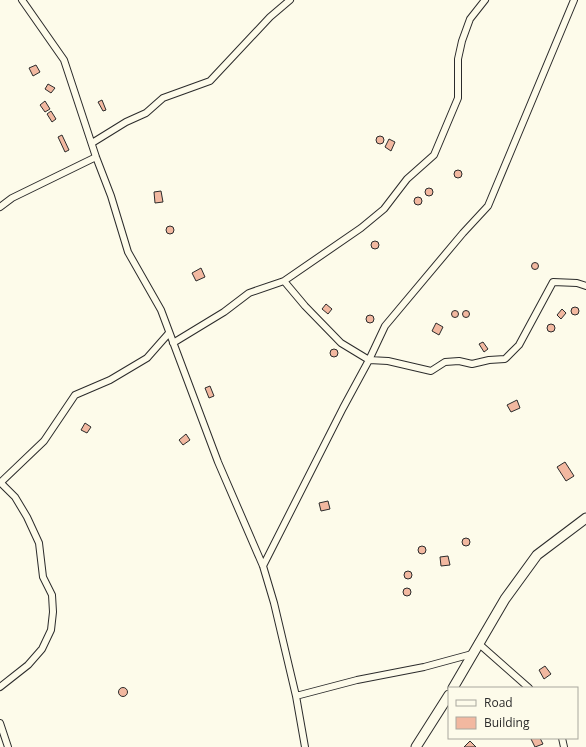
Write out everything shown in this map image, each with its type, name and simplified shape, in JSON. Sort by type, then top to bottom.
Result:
[{"type":"street","points":[[22,0],[64,60],[96,157],[111,196],[128,252],[161,310],[218,462],[263,566],[274,603],[296,696],[305,747]]},
{"type":"street","points":[[92,143],[126,122],[146,113],[163,98],[210,81],[270,17],[290,0]]},
{"type":"street","points":[[173,344],[224,312],[249,293],[284,281],[361,228],[384,209],[408,179],[434,154],[458,98],[458,59],[462,41],[470,19],[485,0]]},
{"type":"street","points":[[263,566],[385,326],[463,233],[488,206],[574,0]]},
{"type":"street","points":[[0,207],[12,198],[96,157]]},
{"type":"street","points":[[284,281],[305,306],[341,343],[369,360],[388,361],[431,371],[445,362],[459,361],[472,364],[489,360],[505,359],[519,345],[553,282],[576,283],[586,286]]},
{"type":"street","points":[[0,687],[28,666],[42,649],[51,630],[53,612],[52,595],[43,576],[39,544],[28,517],[15,497],[0,482],[44,441],[75,395],[110,380],[147,358],[169,332]]},
{"type":"street","points":[[454,687],[505,599],[537,554],[586,518]]},
{"type":"street","points":[[478,643],[528,687]]},
{"type":"street","points":[[296,696],[357,680],[424,668],[472,654]]},
{"type":"street","points":[[416,747],[448,697]]},
{"type":"street","points":[[0,723],[8,747]]},
{"type":"building","points":[[36,65],[40,72],[33,76],[29,68]]},
{"type":"building","points":[[48,84],[55,88],[51,93],[45,89]]},
{"type":"building","points":[[102,100],[106,110],[103,111],[98,102]]},
{"type":"building","points":[[45,101],[50,109],[45,112],[40,105]]},
{"type":"building","points":[[51,111],[56,119],[52,122],[47,114]]},
{"type":"building","points":[[62,135],[69,150],[65,152],[58,137]]},
{"type":"building","points":[[378,136],[382,136],[384,140],[382,144],[378,144],[376,142],[376,138]]},
{"type":"building","points":[[389,139],[395,142],[391,151],[385,147]]},
{"type":"building","points":[[456,170],[460,170],[462,174],[460,178],[456,178],[454,176],[454,172]]},
{"type":"building","points":[[427,188],[431,188],[433,192],[431,196],[427,196],[425,194],[425,190]]},
{"type":"building","points":[[161,191],[163,202],[155,203],[154,192]]},
{"type":"building","points":[[416,197],[420,197],[422,201],[420,205],[416,205],[414,203],[414,199]]},
{"type":"building","points":[[168,226],[172,226],[174,230],[172,234],[168,234],[166,232],[166,228]]},
{"type":"building","points":[[373,241],[377,241],[379,245],[377,249],[373,249],[371,247],[371,243]]},
{"type":"building","points":[[535,262],[538,263],[538,269],[535,270],[532,269],[531,266],[532,263]]},
{"type":"building","points":[[201,268],[205,277],[196,281],[192,273]]},
{"type":"building","points":[[326,304],[332,309],[328,314],[322,309]]},
{"type":"building","points":[[573,307],[577,307],[579,311],[577,315],[573,315],[571,313],[571,309]]},
{"type":"building","points":[[562,309],[566,313],[561,319],[557,315]]},
{"type":"building","points":[[455,310],[458,311],[458,317],[455,318],[452,317],[451,314],[452,311]]},
{"type":"building","points":[[466,310],[469,311],[469,317],[466,318],[463,317],[462,314],[463,311]]},
{"type":"building","points":[[368,315],[372,315],[374,319],[372,323],[368,323],[366,321],[366,317]]},
{"type":"building","points":[[436,323],[443,327],[439,335],[432,331]]},
{"type":"building","points":[[549,324],[553,324],[555,328],[553,332],[549,332],[547,330],[547,326]]},
{"type":"building","points":[[483,342],[488,349],[484,352],[479,344]]},
{"type":"building","points":[[332,349],[336,349],[338,353],[336,357],[332,357],[330,355],[330,351]]},
{"type":"building","points":[[210,386],[214,396],[209,398],[205,388]]},
{"type":"building","points":[[517,400],[520,408],[511,412],[507,405]]},
{"type":"building","points":[[85,423],[91,427],[87,433],[81,430]]},
{"type":"building","points":[[186,434],[190,440],[183,445],[179,440]]},
{"type":"building","points":[[565,462],[574,476],[566,481],[557,467]]},
{"type":"building","points":[[328,501],[330,509],[321,511],[319,503]]},
{"type":"building","points":[[464,538],[468,538],[470,542],[468,546],[464,546],[462,544],[462,540]]},
{"type":"building","points":[[420,546],[424,546],[426,550],[424,554],[420,554],[418,552],[418,548]]},
{"type":"building","points":[[448,556],[450,565],[441,566],[440,557]]},
{"type":"building","points":[[406,571],[410,571],[412,575],[410,579],[406,579],[404,577],[404,573]]},
{"type":"building","points":[[405,588],[409,588],[411,592],[409,596],[405,596],[403,594],[403,590]]},
{"type":"building","points":[[545,666],[551,674],[544,679],[539,670]]},
{"type":"building","points":[[121,688],[125,688],[127,692],[125,696],[121,696],[119,694],[119,690]]},
{"type":"building","points":[[531,739],[540,739],[543,744],[535,747]]},
{"type":"building","points":[[470,741],[476,747],[464,747]]}]
